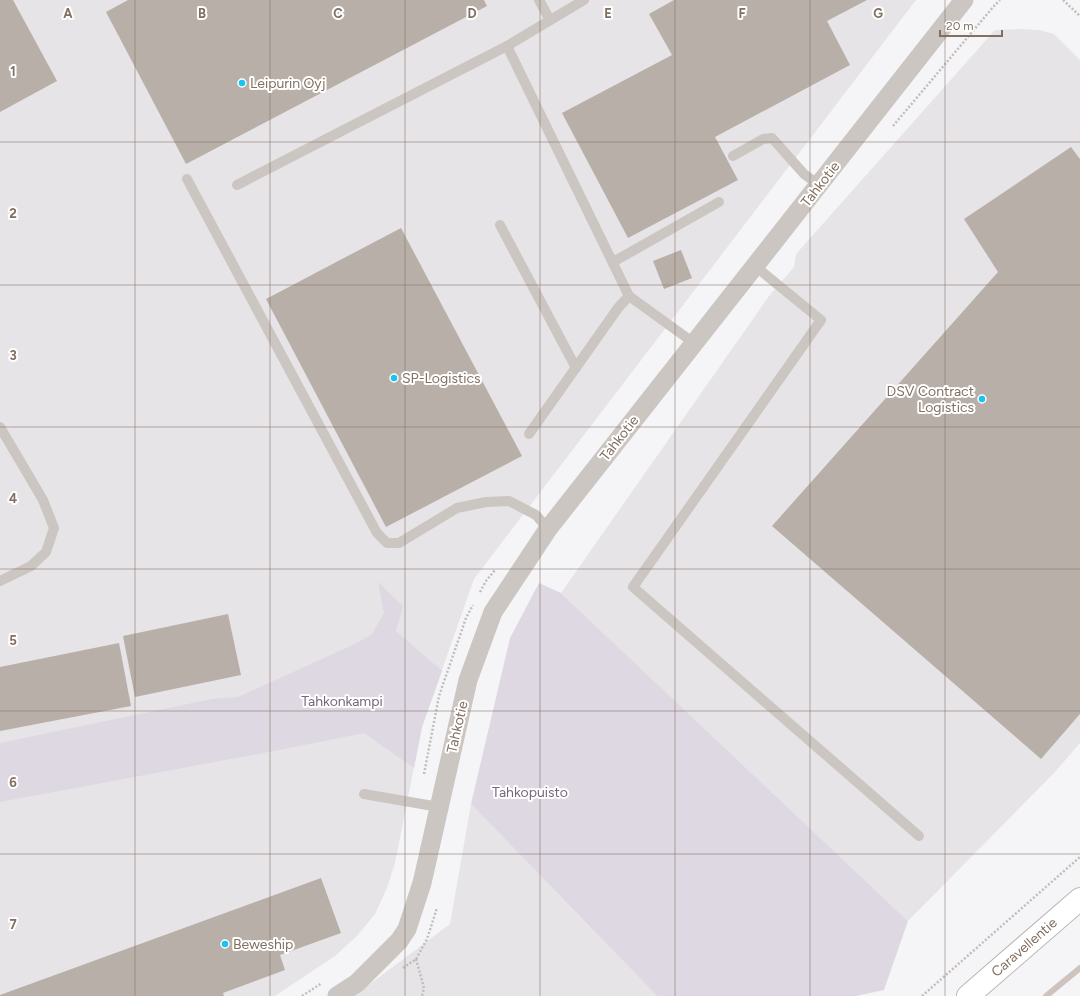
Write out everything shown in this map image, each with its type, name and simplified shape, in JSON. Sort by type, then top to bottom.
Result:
[{"type":"main road","name":"Caravellentie","points":[[968,996],[1080,899]]},
{"type":"street","name":"Tahkotie","points":[[337,996],[357,983],[400,941],[407,929],[422,883],[468,680],[493,612],[548,529],[964,0]]},
{"type":"lane","points":[[539,0],[550,20]]},
{"type":"lane","points":[[237,185],[507,46],[584,0]]},
{"type":"lane","points":[[507,46],[629,296],[694,343]]},
{"type":"lane","points":[[733,156],[763,139],[772,138],[804,174],[819,185]]},
{"type":"lane","points":[[187,179],[377,533],[387,542],[399,543],[458,508],[486,502],[509,501],[536,515],[548,529]]},
{"type":"lane","points":[[613,262],[719,202]]},
{"type":"lane","points":[[500,225],[576,368]]},
{"type":"lane","points":[[755,266],[821,320],[633,587],[919,836]]},
{"type":"lane","points":[[529,434],[618,308],[629,296]]},
{"type":"lane","points":[[0,427],[43,500],[54,528],[46,552],[31,566],[0,581]]},
{"type":"lane","points":[[364,794],[439,807]]},
{"type":"path","points":[[888,132],[1000,0]]},
{"type":"path","points":[[1063,0],[1080,16]]},
{"type":"path","points":[[922,996],[1080,857]]},
{"type":"path","points":[[398,971],[416,959],[427,939],[437,904]]},
{"type":"path","points":[[416,959],[424,988],[422,996]]},
{"type":"shaded area","points":[[0,0],[916,0],[474,579],[422,727],[395,863],[387,888],[375,914],[357,936],[335,956],[275,996],[0,996]]},
{"type":"shaded area","points":[[995,30],[1039,30],[1054,34],[1080,60],[1080,743],[1055,772],[908,921],[561,593],[769,296],[794,267],[796,254]]},
{"type":"shaded area","points":[[471,804],[657,996],[354,996],[450,924]]},
{"type":"green space","name":"Tahkonkampi","points":[[378,582],[403,606],[396,631],[442,671],[422,727],[414,768],[364,733],[0,802],[0,743],[212,699],[238,697],[357,643],[372,634],[384,613]]},
{"type":"green space","name":"Tahkopuisto","points":[[539,583],[561,593],[908,921],[884,990],[856,996],[657,996],[471,804],[510,638]]},
{"type":"building","points":[[0,0],[13,0],[57,81],[0,112]]},
{"type":"building","name":"Leipurin Oyj","points":[[128,0],[484,0],[487,6],[186,164],[106,12]]},
{"type":"building","points":[[674,0],[867,0],[827,21],[850,65],[715,137],[738,180],[628,238],[562,113],[672,55],[649,14]]},
{"type":"building","name":"DSV Contract Logistics","points":[[1071,147],[1080,159],[1080,714],[1041,759],[772,526],[998,272],[964,219]]},
{"type":"building","name":"SP-Logistics","points":[[401,228],[522,456],[386,527],[266,299]]},
{"type":"building","points":[[681,250],[692,278],[664,289],[653,261]]},
{"type":"building","points":[[228,614],[241,675],[135,697],[123,636]]},
{"type":"building","points":[[119,643],[131,706],[0,731],[0,667]]},
{"type":"building","name":"Beweship","points":[[321,878],[341,933],[280,955],[285,970],[223,993],[224,996],[0,996],[0,995]]},
{"type":"waterway","points":[[1046,996],[1080,968]]},
{"type":"place","name":"Leipurin Oyj","points":[[242,83]]},
{"type":"place","name":"SP-Logistics","points":[[394,378]]},
{"type":"place","name":"DSV Contract Logistics","points":[[982,399]]},
{"type":"place","name":"Beweship","points":[[225,944]]}]
